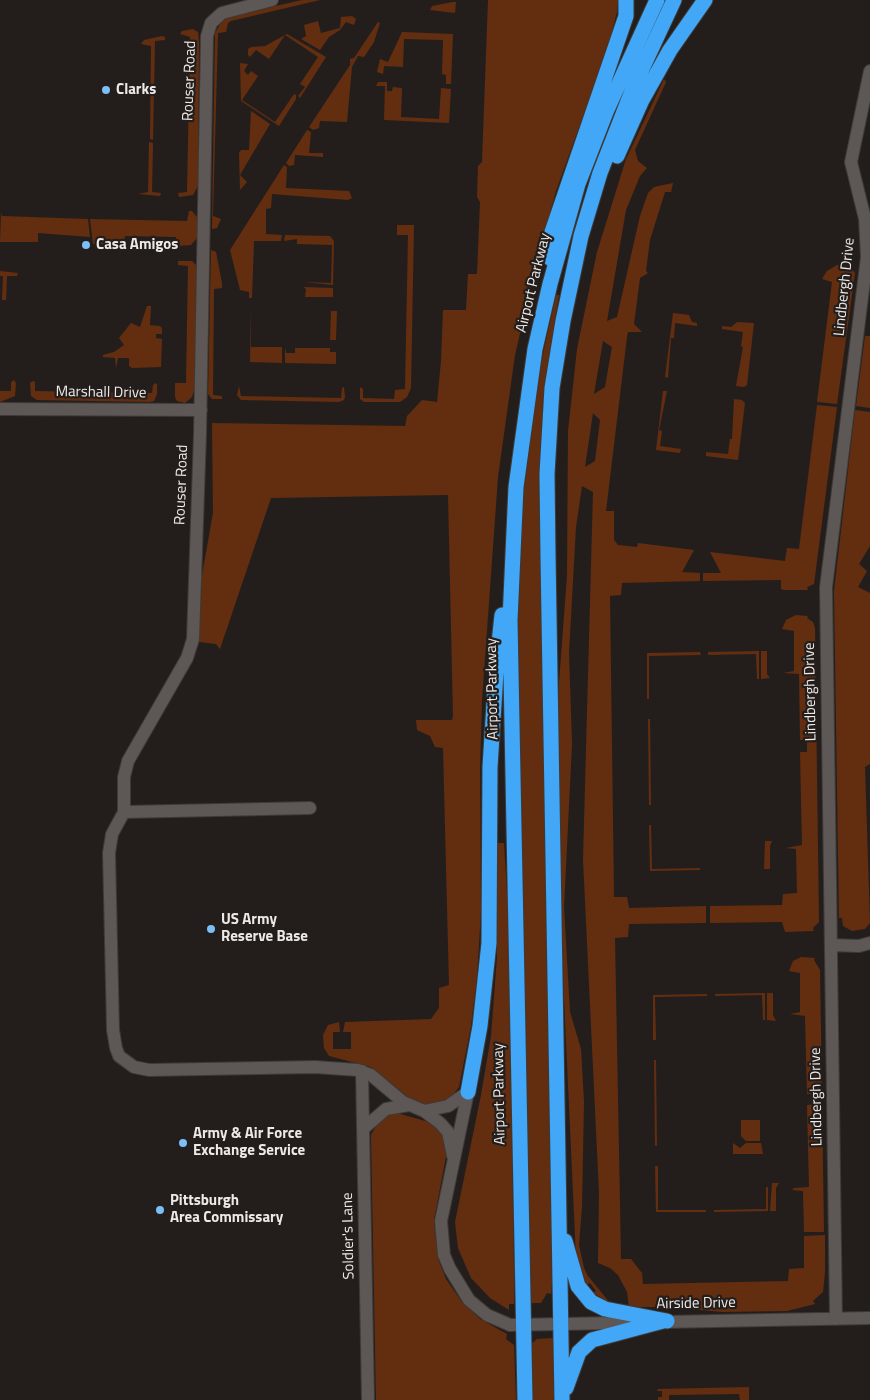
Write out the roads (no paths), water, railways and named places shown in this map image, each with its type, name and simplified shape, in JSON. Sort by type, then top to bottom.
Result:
[{"type":"highway","points":[[550,284],[552,232],[626,16],[626,0]]},
{"type":"highway","name":"Airport Parkway","points":[[525,1400],[522,1324],[510,620],[516,487],[535,349],[550,284],[578,184],[657,0]]},
{"type":"highway","points":[[562,1399],[547,474],[552,388],[563,321],[581,236],[600,173],[634,86],[674,0]]},
{"type":"highway","points":[[563,321],[622,142],[642,100],[670,50],[705,0]]},
{"type":"highway","points":[[468,1092],[480,1026],[489,951],[490,767],[493,710],[516,487]]},
{"type":"highway","points":[[559,1220],[575,1278],[585,1296],[605,1309],[667,1320]]},
{"type":"highway","points":[[562,1399],[579,1352],[592,1340],[667,1320]]},
{"type":"street","name":"Rouser Road","points":[[124,812],[124,776],[128,762],[192,646],[201,410],[207,36],[211,23],[222,13],[272,0]]},
{"type":"street","name":"Lindbergh Drive","points":[[836,1319],[826,587],[867,257],[865,219],[851,162],[870,71]]},
{"type":"street","name":"Marshall Drive","points":[[0,409],[201,410]]},
{"type":"street","points":[[310,808],[124,812],[112,834],[109,853],[113,1030],[119,1056],[134,1067],[149,1070],[329,1067],[362,1071],[371,1075],[409,1105],[424,1111],[448,1132],[453,1156]]},
{"type":"street","points":[[831,945],[869,944]]},
{"type":"street","name":"Soldier's Lane","points":[[362,1071],[368,1400]]},
{"type":"street","points":[[424,1111],[448,1106],[468,1092]]},
{"type":"street","name":"Airside Drive","points":[[468,1092],[453,1156],[441,1221],[444,1255],[450,1270],[469,1300],[487,1316],[510,1325],[667,1320],[870,1318]]},
{"type":"street","points":[[364,1128],[386,1109],[409,1105]]},
{"type":"place","name":"Clarks","points":[[106,90]]},
{"type":"place","name":"Casa Amigos","points":[[86,245]]},
{"type":"place","name":"US Army Reserve Base","points":[[211,929]]},
{"type":"place","name":"Army & Air Force Exchange Service","points":[[183,1143]]},
{"type":"place","name":"Pittsburgh Area Commissary","points":[[160,1210]]}]
